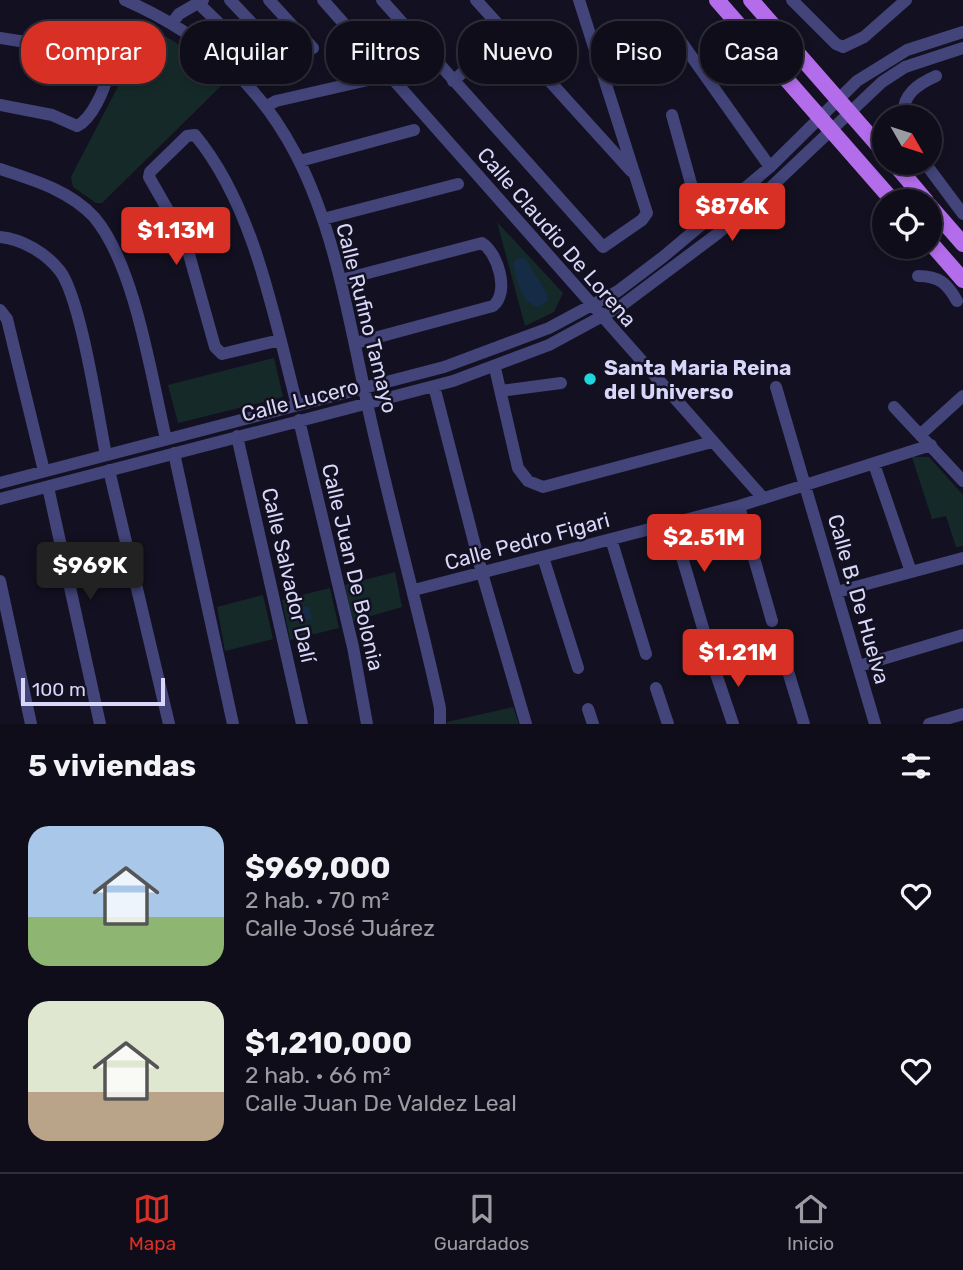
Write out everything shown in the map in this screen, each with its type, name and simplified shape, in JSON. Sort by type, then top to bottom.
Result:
[{"type":"main road","points":[[717,0],[883,189]]},
{"type":"main road","points":[[758,2],[872,139]]},
{"type":"main road","points":[[904,175],[916,189]]},
{"type":"main road","points":[[942,214],[956,225],[963,244]]},
{"type":"main road","points":[[942,256],[963,280]]},
{"type":"street","name":"Calle Rufino Tamayo","points":[[128,0],[172,23],[215,54],[267,106],[300,161],[323,219],[341,279],[367,404],[414,590],[440,724]]},
{"type":"street","points":[[230,0],[250,21]]},
{"type":"street","points":[[269,0],[313,48]]},
{"type":"street","name":"Calle Claudio De Lorena","points":[[323,0],[763,498]]},
{"type":"street","points":[[382,0],[603,247],[642,220],[647,213],[579,0]]},
{"type":"street","points":[[476,0],[495,21]]},
{"type":"street","points":[[569,0],[584,16]]},
{"type":"street","points":[[792,0],[836,44],[843,47],[864,37],[906,0]]},
{"type":"street","points":[[172,23],[179,14],[201,1],[220,21]]},
{"type":"street","name":"Calle Lucero","points":[[0,483],[365,389],[505,347],[593,306],[636,278],[712,217],[769,167],[857,81],[907,50],[963,32]]},
{"type":"street","points":[[0,38],[51,46],[108,73],[106,83],[82,124],[77,126],[52,115],[0,105]]},
{"type":"street","name":"Calle Lucero","points":[[0,499],[434,386],[495,368],[549,345],[621,306],[717,234],[868,94],[905,67],[963,48]]},
{"type":"street","points":[[686,49],[769,167]]},
{"type":"street","points":[[904,105],[912,90],[936,76]]},
{"type":"street","points":[[453,81],[458,77]]},
{"type":"street","points":[[857,81],[868,94]]},
{"type":"street","points":[[267,106],[276,101],[350,84]]},
{"type":"street","points":[[552,84],[633,173]]},
{"type":"street","points":[[672,115],[695,198],[712,217]]},
{"type":"street","points":[[300,161],[414,130]]},
{"type":"street","points":[[280,340],[222,354],[217,352],[185,240],[149,177],[150,172],[187,136],[195,135],[206,148],[235,194],[280,340],[297,405]]},
{"type":"street","points":[[0,169],[56,188],[93,216],[107,237],[119,260],[133,305],[166,439]]},
{"type":"street","points":[[934,175],[963,214]]},
{"type":"street","points":[[323,219],[458,184]]},
{"type":"street","points":[[0,237],[36,249],[60,272],[73,300],[106,455]]},
{"type":"street","points":[[341,279],[482,243],[492,254],[502,288],[500,299],[493,306],[356,343]]},
{"type":"street","points":[[918,276],[934,276],[948,285],[957,301]]},
{"type":"street","points":[[0,310],[7,319],[44,471]]},
{"type":"street","points":[[495,368],[518,468],[528,481],[544,487],[712,442]]},
{"type":"street","points":[[501,391],[561,383]]},
{"type":"street","points":[[434,386],[482,573],[526,724]]},
{"type":"street","name":"Calle B. De Huelva","points":[[776,387],[807,484],[876,724]]},
{"type":"street","points":[[921,434],[963,396]]},
{"type":"street","points":[[894,407],[963,481]]},
{"type":"street","name":"Calle Juan De Bolonia","points":[[299,420],[353,647],[367,724]]},
{"type":"street","name":"Calle Salvador Dalí","points":[[237,436],[302,724]]},
{"type":"street","name":"Calle Pedro Figari","points":[[414,590],[739,506],[931,445]]},
{"type":"street","points":[[174,453],[233,724]]},
{"type":"street","points":[[874,464],[911,572]]},
{"type":"street","points":[[109,470],[169,724]]},
{"type":"street","points":[[48,487],[100,724]]},
{"type":"street","points":[[739,506],[772,621]]},
{"type":"street","points":[[672,523],[705,635]]},
{"type":"street","points":[[611,539],[646,654]]},
{"type":"street","points":[[543,557],[578,668]]},
{"type":"street","points":[[837,592],[963,558]]},
{"type":"street","points":[[0,581],[31,724]]},
{"type":"street","points":[[859,666],[963,635]]},
{"type":"street","points":[[784,658],[804,724]]},
{"type":"street","points":[[713,665],[733,724]]},
{"type":"street","points":[[656,688],[668,724]]},
{"type":"street","points":[[589,709],[593,724]]},
{"type":"street","points":[[929,724],[963,714]]},
{"type":"green space","points":[[166,37],[180,46],[180,84],[223,84],[102,203],[96,203],[73,187],[71,177],[119,84],[166,84]]},
{"type":"green space","points":[[497,222],[563,293],[554,312],[525,326]]},
{"type":"green space","points":[[274,358],[283,397],[178,423],[168,385]]},
{"type":"green space","points":[[912,457],[929,457],[963,495],[963,546],[956,547],[946,516],[932,519]]},
{"type":"green space","points":[[395,572],[402,607],[353,621],[345,585]]},
{"type":"green space","points":[[330,588],[339,628],[290,640],[282,600]]},
{"type":"green space","points":[[263,595],[273,639],[225,651],[217,607]]},
{"type":"green space","points":[[513,707],[519,724],[447,724],[447,722]]},
{"type":"water","points":[[525,258],[547,293],[548,300],[539,307],[524,296],[516,276],[513,263],[516,259]]},
{"type":"water","points":[[308,606],[313,619],[294,623],[290,610]]},
{"type":"place","name":"Santa Maria Reina del Universo","points":[[590,379]]}]
